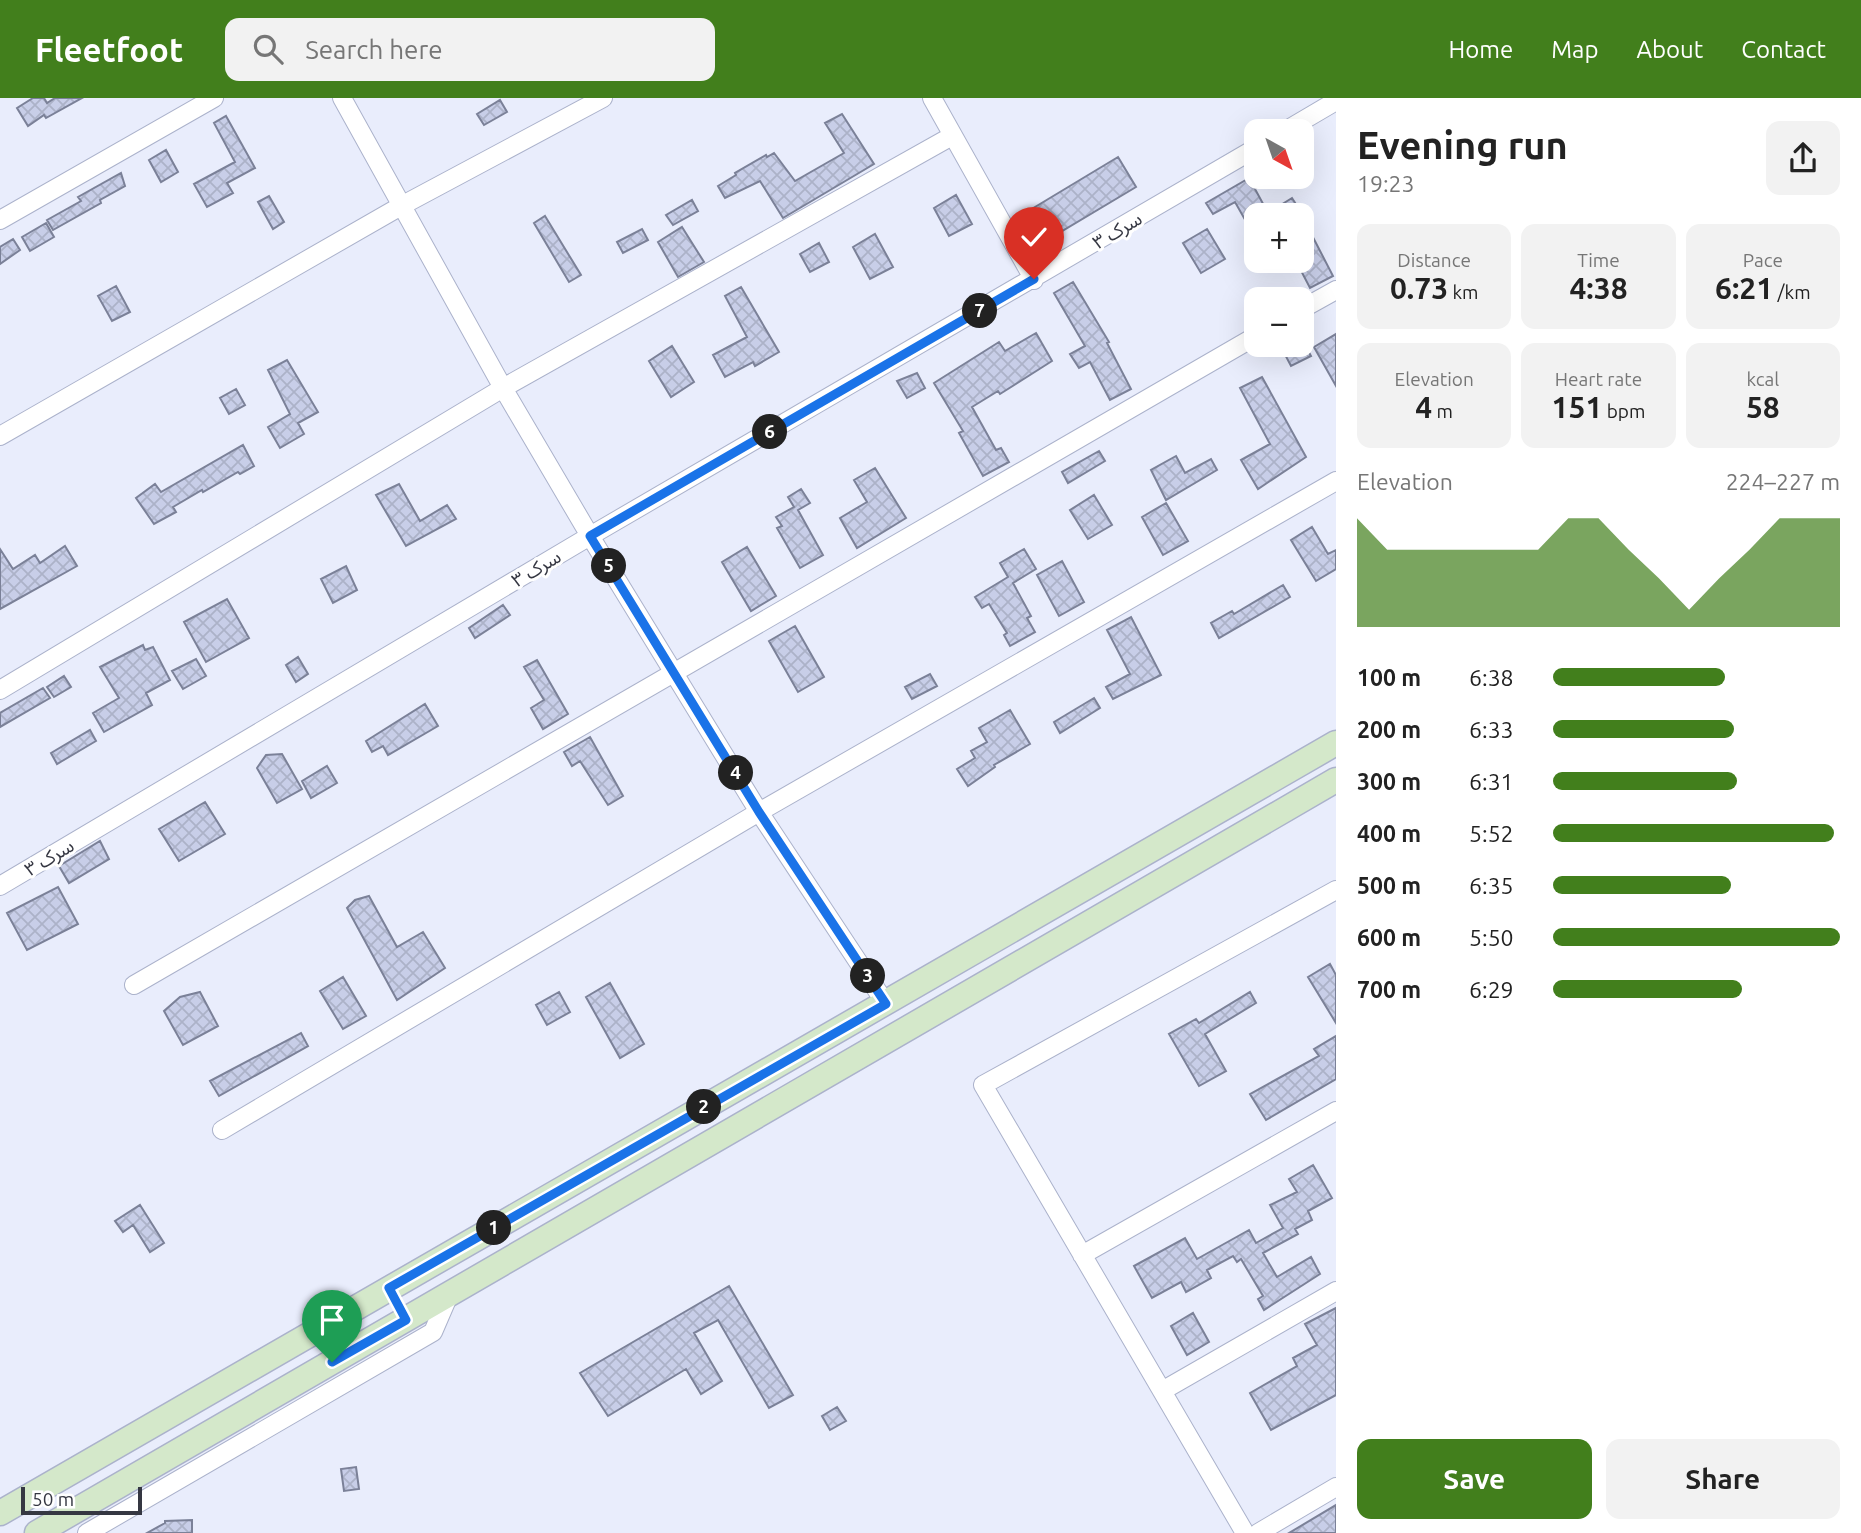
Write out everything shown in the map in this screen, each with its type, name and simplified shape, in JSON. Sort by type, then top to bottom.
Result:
[{"type":"main road","points":[[0,1513],[1336,743]]},
{"type":"main road","points":[[37,1533],[1336,780]]},
{"type":"main road","points":[[389,1288],[406,1320]]},
{"type":"street","points":[[0,220],[214,98]]},
{"type":"street","points":[[342,98],[503,388],[590,536],[759,812],[886,1004]]},
{"type":"street","points":[[0,436],[401,206],[603,98]]},
{"type":"street","points":[[932,98],[1034,279]]},
{"type":"street","points":[[1305,119],[1336,101]]},
{"type":"street","points":[[0,690],[503,388],[952,136]]},
{"type":"street","name":"سرک ۳","points":[[0,886],[590,536],[1244,155]]},
{"type":"street","points":[[1314,302],[1336,290]]},
{"type":"street","points":[[134,985],[1244,343]]},
{"type":"street","points":[[222,1130],[759,812],[1336,481]]},
{"type":"street","points":[[1245,1533],[983,1086],[1336,890]]},
{"type":"street","points":[[1083,1255],[1336,1111]]},
{"type":"street","points":[[1162,1391],[1336,1292]]},
{"type":"street","points":[[88,1533],[433,1332],[449,1295]]},
{"type":"street","points":[[1258,1533],[1336,1487]]},
{"type":"building","points":[[33,98],[44,98],[47,103],[55,98],[82,98],[46,118],[44,115],[28,126],[17,108]]},
{"type":"building","points":[[500,100],[507,112],[484,125],[477,114]]},
{"type":"building","points":[[842,114],[874,164],[783,218],[760,181],[725,198],[718,186],[766,155],[767,157],[774,153],[795,181],[844,153],[825,123]]},
{"type":"building","points":[[226,116],[255,168],[227,183],[233,193],[207,207],[194,184],[235,162],[214,123]]},
{"type":"building","points":[[166,150],[178,172],[161,182],[149,160]]},
{"type":"building","points":[[1118,157],[1136,187],[1047,240],[1030,210]]},
{"type":"building","points":[[121,173],[125,186],[53,230],[47,220],[81,201],[78,197]]},
{"type":"building","points":[[1244,181],[1244,189],[1255,189],[1263,203],[1244,203],[1244,218],[1235,202],[1213,214],[1206,203]]},
{"type":"building","points":[[956,195],[972,224],[949,236],[934,208]]},
{"type":"building","points":[[269,196],[284,222],[273,229],[258,202]]},
{"type":"building","points":[[692,200],[698,211],[673,225],[666,215]]},
{"type":"building","points":[[545,216],[581,275],[569,282],[534,223]]},
{"type":"building","points":[[46,223],[54,237],[30,251],[22,237]]},
{"type":"building","points":[[682,227],[704,262],[678,277],[658,242]]},
{"type":"building","points":[[642,229],[648,240],[623,253],[617,242]]},
{"type":"building","points":[[1207,229],[1225,259],[1201,273],[1183,243]]},
{"type":"building","points":[[875,234],[893,267],[870,279],[853,247]]},
{"type":"building","points":[[13,239],[20,250],[0,264],[0,247]]},
{"type":"building","points":[[1314,239],[1333,276],[1309,287],[1302,273],[1314,273]]},
{"type":"building","points":[[819,243],[829,262],[810,272],[800,254]]},
{"type":"building","points":[[1073,282],[1109,342],[1107,343],[1131,389],[1110,400],[1090,362],[1079,368],[1070,354],[1085,346],[1054,293]]},
{"type":"building","points":[[116,286],[130,312],[112,321],[98,296]]},
{"type":"building","points":[[741,287],[779,352],[755,366],[753,362],[725,377],[713,355],[747,337],[725,296]]},
{"type":"building","points":[[1036,333],[1052,361],[1000,394],[998,391],[972,407],[996,450],[1001,448],[1009,462],[983,476],[959,433],[963,431],[934,383],[999,342],[1005,351]]},
{"type":"building","points":[[1336,334],[1336,386],[1314,347]]},
{"type":"building","points":[[672,346],[694,382],[671,397],[649,361]]},
{"type":"building","points":[[1286,357],[1309,357],[1291,366]]},
{"type":"building","points":[[287,360],[318,412],[298,423],[304,434],[280,448],[268,427],[290,414],[268,370]]},
{"type":"building","points":[[917,373],[925,388],[907,398],[897,381]]},
{"type":"building","points":[[1262,377],[1306,457],[1258,489],[1241,460],[1270,444],[1240,388]]},
{"type":"building","points":[[236,389],[245,405],[229,414],[220,398]]},
{"type":"building","points":[[243,445],[254,466],[203,492],[202,490],[173,507],[176,512],[154,524],[136,498],[155,484],[161,492]]},
{"type":"building","points":[[1099,451],[1105,461],[1068,483],[1062,472]]},
{"type":"building","points":[[1176,456],[1185,473],[1211,459],[1217,470],[1166,500],[1151,470]]},
{"type":"building","points":[[875,468],[906,518],[857,548],[840,518],[867,502],[854,480]]},
{"type":"building","points":[[399,484],[420,521],[447,505],[456,519],[406,546],[376,495]]},
{"type":"building","points":[[801,489],[810,503],[798,510],[823,555],[800,568],[777,528],[782,526],[776,517],[794,507],[788,497]]},
{"type":"building","points":[[1094,495],[1112,525],[1088,539],[1070,510]]},
{"type":"building","points":[[1166,503],[1188,541],[1163,555],[1142,517]]},
{"type":"building","points":[[1312,527],[1328,554],[1336,550],[1336,569],[1316,581],[1291,540]]},
{"type":"building","points":[[65,546],[77,566],[0,609],[0,549],[13,569],[35,555],[40,563]]},
{"type":"building","points":[[747,547],[776,596],[751,611],[722,562]]},
{"type":"building","points":[[1024,549],[1036,569],[1013,583],[1031,616],[1027,618],[1035,632],[1010,646],[1004,635],[1007,633],[989,604],[982,608],[975,597],[1008,577],[1000,563]]},
{"type":"building","points":[[1062,561],[1084,602],[1059,616],[1037,575]]},
{"type":"building","points":[[346,566],[357,590],[333,603],[321,579]]},
{"type":"building","points":[[1283,585],[1290,597],[1219,638],[1211,623],[1232,611],[1234,614]]},
{"type":"building","points":[[227,599],[249,638],[206,662],[184,622]]},
{"type":"building","points":[[503,605],[510,615],[475,638],[469,628]]},
{"type":"building","points":[[1131,617],[1161,675],[1113,699],[1106,687],[1130,674],[1107,630]]},
{"type":"building","points":[[795,626],[824,677],[798,692],[769,641]]},
{"type":"building","points":[[143,645],[145,650],[153,647],[170,680],[146,693],[152,705],[104,732],[93,713],[119,698],[100,667]]},
{"type":"building","points":[[298,657],[308,674],[296,682],[286,665]]},
{"type":"building","points":[[196,659],[206,676],[183,689],[172,671]]},
{"type":"building","points":[[537,660],[568,714],[543,729],[531,708],[544,700],[524,667]]},
{"type":"building","points":[[930,674],[937,686],[912,699],[905,687]]},
{"type":"building","points":[[64,676],[71,687],[54,697],[47,687]]},
{"type":"building","points":[[43,688],[50,698],[0,727],[0,713]]},
{"type":"building","points":[[1094,698],[1100,708],[1060,733],[1054,722]]},
{"type":"building","points":[[425,704],[438,726],[388,755],[383,746],[372,752],[366,741]]},
{"type":"building","points":[[1010,710],[1030,744],[994,765],[995,767],[968,786],[957,769],[975,758],[971,751],[987,742],[979,728]]},
{"type":"building","points":[[90,730],[96,741],[57,764],[51,753]]},
{"type":"building","points":[[590,737],[623,796],[608,805],[580,761],[572,766],[564,752]]},
{"type":"building","points":[[282,754],[302,789],[277,803],[257,768],[266,755]]},
{"type":"building","points":[[327,766],[337,783],[311,798],[302,781]]},
{"type":"building","points":[[205,802],[225,834],[179,861],[159,829]]},
{"type":"building","points":[[100,841],[109,859],[69,883],[59,866]]},
{"type":"building","points":[[58,887],[78,924],[27,950],[7,913]]},
{"type":"building","points":[[369,896],[397,947],[423,932],[445,968],[397,1000],[347,908],[355,900]]},
{"type":"building","points":[[1330,964],[1336,975],[1336,1023],[1308,977]]},
{"type":"building","points":[[343,977],[366,1016],[343,1029],[320,991]]},
{"type":"building","points":[[610,983],[644,1044],[620,1058],[586,997]]},
{"type":"building","points":[[200,992],[218,1026],[183,1045],[164,1011],[180,997]]},
{"type":"building","points":[[559,992],[570,1012],[547,1025],[536,1005]]},
{"type":"building","points":[[1250,992],[1256,1003],[1205,1034],[1226,1071],[1199,1086],[1169,1034],[1196,1019],[1199,1023]]},
{"type":"building","points":[[301,1033],[308,1046],[219,1096],[210,1081]]},
{"type":"building","points":[[1336,1036],[1336,1079],[1266,1120],[1250,1094],[1319,1056],[1314,1049]]},
{"type":"building","points":[[1313,1165],[1332,1198],[1308,1211],[1312,1220],[1295,1229],[1298,1234],[1263,1253],[1277,1277],[1311,1257],[1320,1274],[1264,1310],[1258,1299],[1263,1296],[1241,1259],[1237,1262],[1233,1256],[1207,1270],[1211,1278],[1186,1292],[1181,1282],[1152,1298],[1134,1266],[1185,1238],[1197,1259],[1249,1230],[1256,1243],[1283,1228],[1270,1205],[1297,1192],[1289,1179]]},
{"type":"building","points":[[140,1205],[164,1243],[150,1252],[133,1225],[123,1232],[115,1221]]},
{"type":"building","points":[[729,1286],[793,1395],[769,1408],[718,1320],[694,1333],[722,1381],[701,1394],[686,1369],[608,1416],[580,1373]]},
{"type":"building","points":[[1336,1308],[1336,1395],[1271,1430],[1250,1393],[1297,1366],[1293,1358],[1317,1345],[1305,1324]]},
{"type":"building","points":[[1193,1313],[1209,1342],[1187,1355],[1171,1326]]},
{"type":"building","points":[[837,1407],[846,1421],[830,1430],[822,1416]]},
{"type":"building","points":[[356,1467],[359,1489],[344,1491],[341,1469]]},
{"type":"building","points":[[1336,1505],[1336,1533],[1289,1533]]},
{"type":"building","points":[[192,1520],[192,1533],[147,1533],[165,1521]]},
{"type":"route","points":[[332,1362],[406,1320],[389,1288],[886,1004],[759,812],[590,536],[1034,279]]}]
